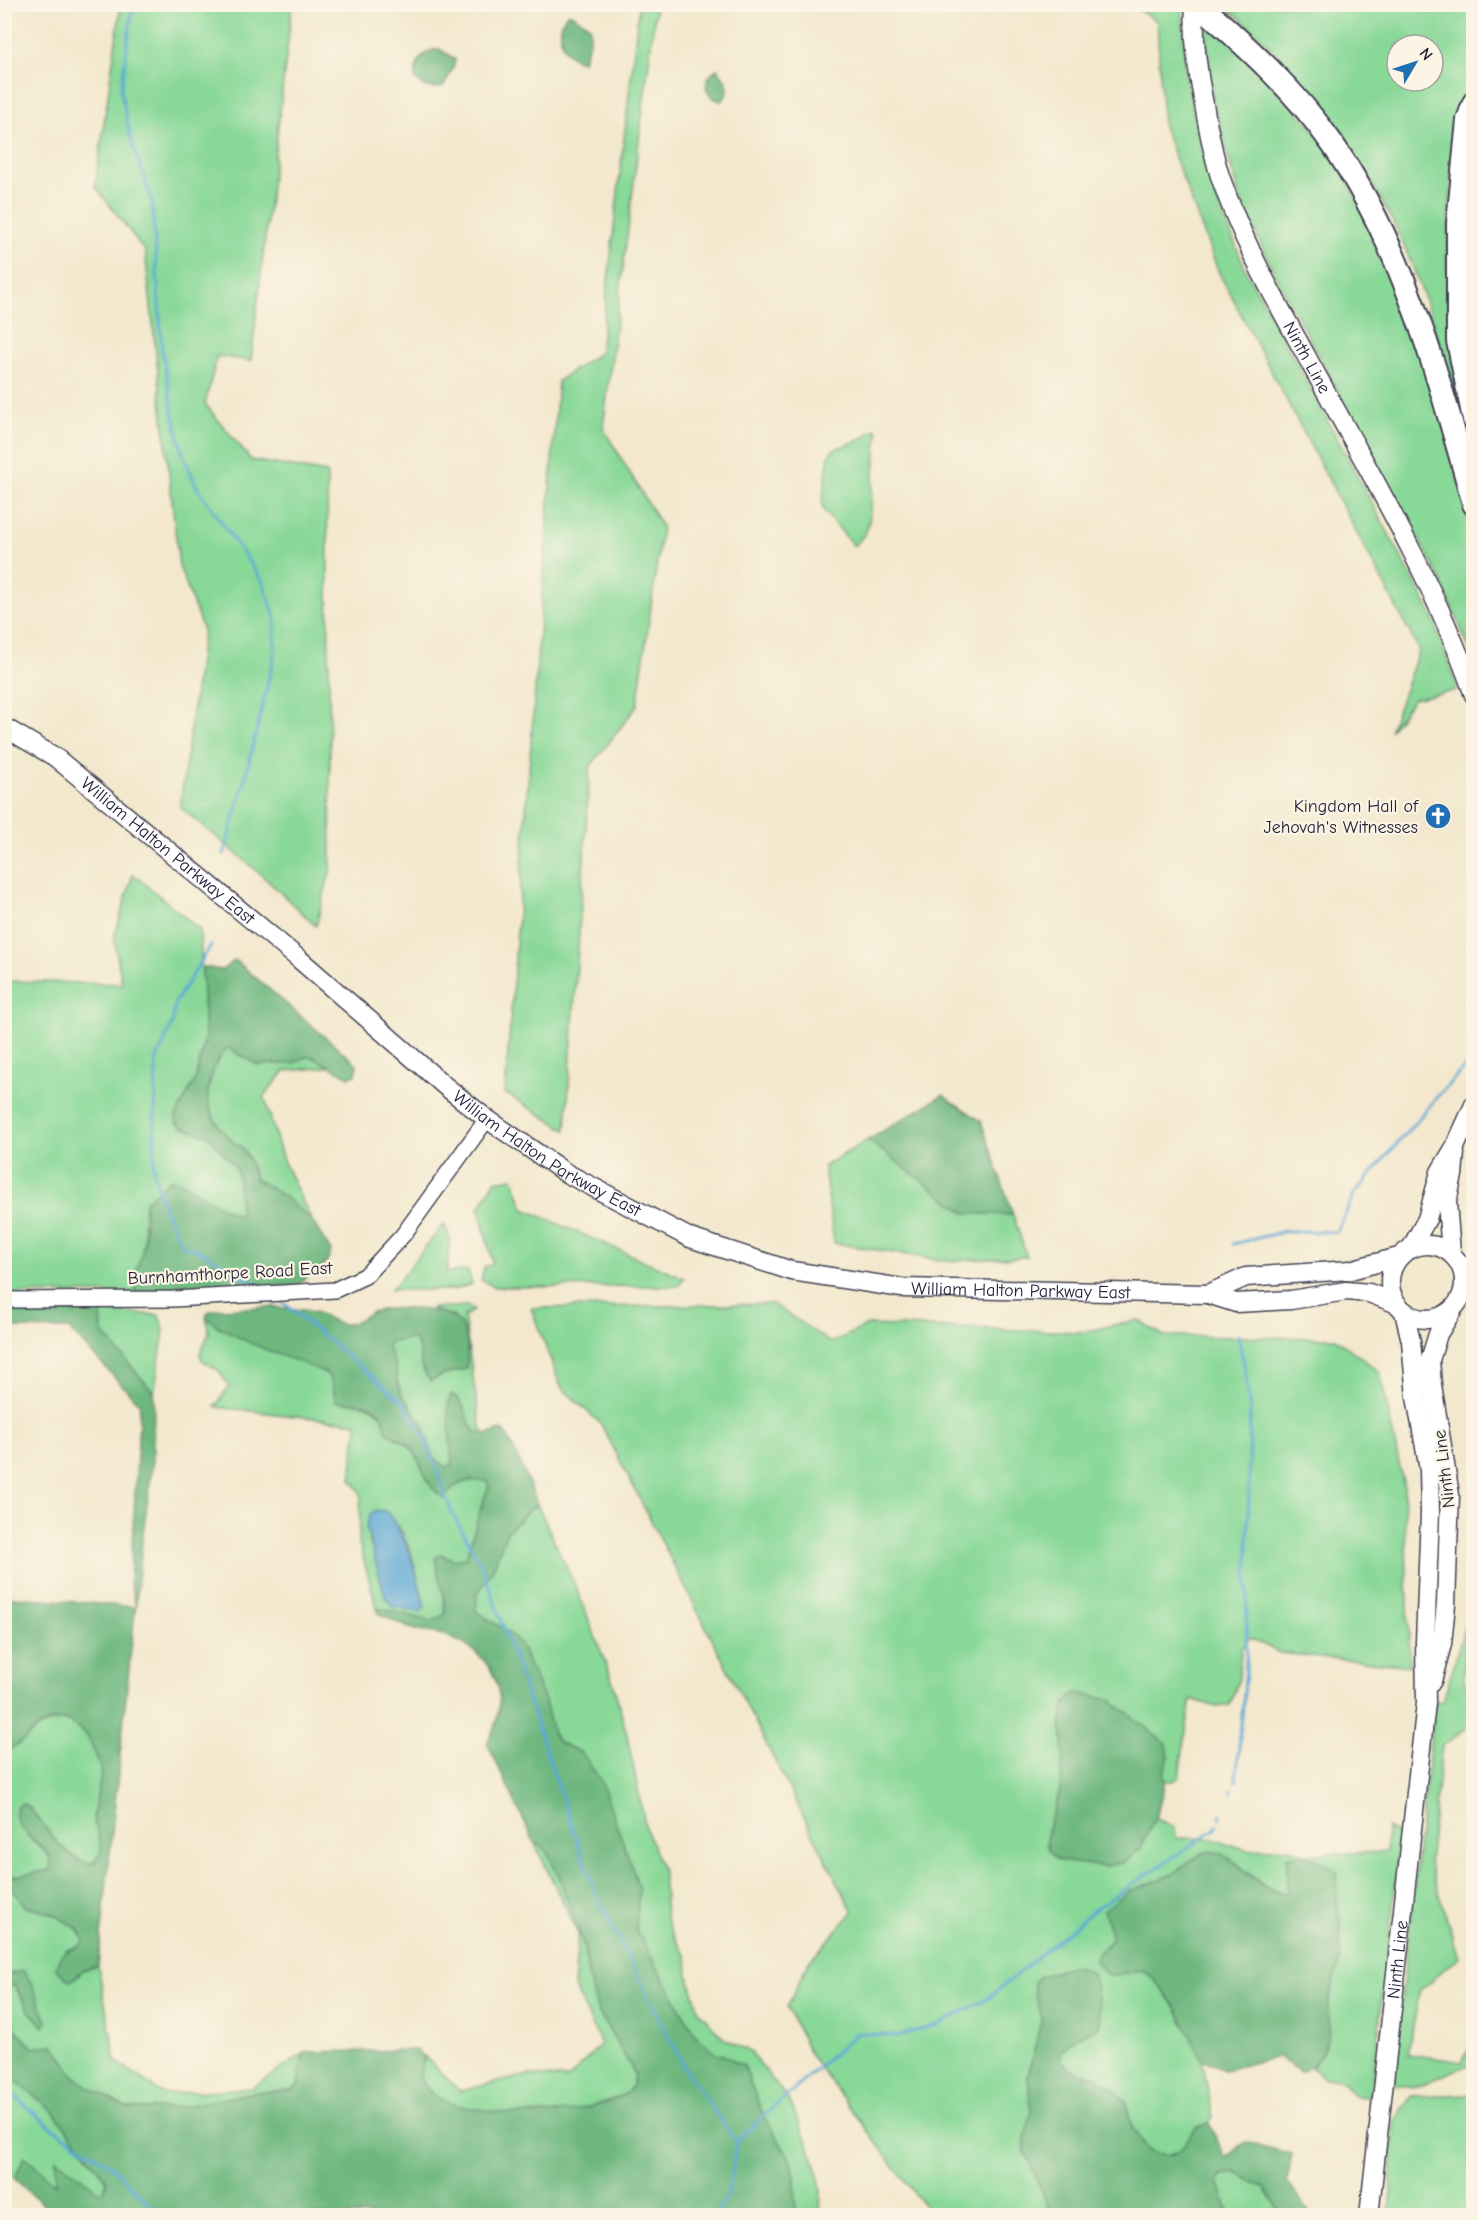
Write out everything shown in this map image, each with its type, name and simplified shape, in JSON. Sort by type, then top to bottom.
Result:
[{"type":"highway","points":[[1197,4],[1231,32],[1288,88],[1331,142],[1376,218],[1411,303],[1450,420],[1473,504]]},
{"type":"highway","points":[[1471,111],[1458,223],[1458,341],[1473,419]]},
{"type":"main road","name":"Ninth Line","points":[[1197,4],[1198,71],[1208,128],[1221,177],[1242,232],[1266,283],[1413,553],[1457,647],[1473,695]]},
{"type":"main road","name":"William Halton Parkway East","points":[[4,727],[55,757],[299,959],[445,1086],[487,1119],[566,1173],[690,1238],[792,1271],[902,1288],[1208,1294],[1236,1303],[1291,1300],[1346,1292],[1369,1293],[1400,1308]]},
{"type":"main road","points":[[1455,1147],[1453,1175],[1447,1202],[1465,1282],[1462,1304],[1441,1317],[1429,1320],[1416,1318],[1400,1308],[1391,1292],[1390,1279],[1393,1268],[1427,1219],[1440,1172],[1455,1147],[1473,1105]]},
{"type":"main road","points":[[1405,1253],[1432,1245],[1461,1262]]},
{"type":"main road","name":"William Halton Parkway East","points":[[1208,1294],[1246,1277],[1350,1270],[1405,1253]]},
{"type":"main road","name":"Ninth Line","points":[[1426,1704],[1442,1644],[1448,1579],[1450,1495],[1430,1360],[1438,1334],[1462,1304]]},
{"type":"main road","name":"Ninth Line","points":[[1369,2216],[1426,1704],[1429,1470],[1416,1397],[1411,1341],[1400,1308]]},
{"type":"street","name":"Burnhamthorpe Road East","points":[[4,1300],[173,1299],[335,1290],[365,1276],[403,1235],[487,1119]]},
{"type":"green space","points":[[121,5],[292,5],[251,361],[217,356],[205,404],[251,460],[327,473],[331,868],[316,926],[256,870],[180,807],[203,630],[179,566],[145,251],[95,186]]},
{"type":"green space","points":[[639,5],[656,5],[603,428],[662,527],[637,706],[590,767],[566,1130],[505,1093],[558,381],[600,352]]},
{"type":"green space","points":[[1130,5],[1183,5],[1185,74],[1209,181],[1245,268],[1432,614],[1458,690],[1413,699],[1390,731],[1419,650],[1219,273],[1163,126],[1157,21]]},
{"type":"green space","points":[[1225,5],[1473,5],[1473,69],[1452,171],[1447,260],[1450,341],[1467,446],[1465,446],[1431,318],[1396,229],[1350,147],[1292,72],[1260,37]]},
{"type":"green space","points":[[1204,11],[1334,151],[1418,331],[1473,536],[1473,658],[1440,579],[1277,279],[1239,197],[1212,97]]},
{"type":"green space","points":[[567,14],[571,14],[590,26],[590,40],[583,61],[569,55],[562,43],[561,28]]},
{"type":"green space","points":[[439,49],[455,59],[454,66],[444,86],[429,87],[415,79],[416,67],[424,55]]},
{"type":"green space","points":[[717,69],[724,77],[728,89],[722,101],[711,96],[706,87],[709,77]]},
{"type":"green space","points":[[1473,165],[1473,366],[1467,305],[1467,238]]},
{"type":"green space","points":[[876,429],[878,433],[869,522],[866,532],[856,545],[853,545],[824,511],[822,504],[829,455],[833,450],[857,441]]},
{"type":"green space","points":[[133,874],[200,930],[205,1039],[195,1080],[176,1116],[182,1127],[209,1136],[236,1168],[240,1215],[220,1208],[184,1183],[143,1222],[143,1252],[134,1278],[136,1293],[5,1294],[5,981],[122,984],[114,938]]},
{"type":"green space","points":[[235,960],[357,1064],[356,1075],[349,1077],[312,1057],[305,1057],[293,1063],[258,1065],[228,1048],[216,1064],[209,1086],[209,1105],[215,1120],[231,1140],[242,1147],[249,1159],[255,1179],[285,1197],[312,1221],[331,1251],[329,1258],[317,1275],[310,1274],[297,1286],[136,1293],[136,1272],[145,1236],[145,1202],[171,1179],[240,1215],[236,1168],[209,1136],[182,1127],[177,1123],[176,1116],[195,1080],[205,1039],[202,967],[222,970]]},
{"type":"green space","points":[[228,1048],[258,1065],[293,1063],[306,1057],[312,1057],[330,1067],[285,1071],[264,1096],[283,1160],[312,1221],[285,1197],[255,1179],[249,1159],[242,1147],[230,1140],[212,1113],[208,1099],[211,1078],[216,1064]]},
{"type":"green space","points":[[943,1095],[981,1121],[1013,1215],[965,1213],[868,1140]]},
{"type":"green space","points":[[868,1140],[965,1213],[1013,1215],[1027,1257],[945,1261],[834,1243],[824,1166]]},
{"type":"green space","points":[[513,1178],[524,1209],[684,1278],[678,1286],[495,1287],[481,1280],[484,1267],[493,1264],[479,1208],[495,1181]]},
{"type":"green space","points":[[444,1224],[450,1238],[447,1273],[468,1270],[472,1284],[454,1290],[391,1290]]},
{"type":"green space","points":[[773,1304],[831,1343],[868,1325],[1081,1332],[1138,1320],[1164,1336],[1335,1338],[1380,1372],[1404,1487],[1410,1666],[1280,1653],[1250,1638],[1241,1649],[1239,1678],[1230,1705],[1217,1707],[1191,1699],[1179,1777],[1173,1781],[1165,1781],[1163,1775],[1169,1756],[1070,1697],[1061,1724],[1064,1747],[1060,1790],[1047,1831],[1047,1846],[1140,1849],[1156,1819],[1175,1827],[1176,1838],[1214,1839],[1248,1850],[1288,1848],[1306,1854],[1386,1852],[1387,1828],[1401,1836],[1371,2097],[1355,2096],[1343,2081],[1322,2077],[1312,2068],[1325,2046],[1329,2026],[1328,2006],[1340,1959],[1341,1928],[1336,1894],[1337,1872],[1287,1857],[1287,1893],[1266,1886],[1226,1856],[1216,1852],[1201,1854],[1175,1873],[1128,1892],[1112,1939],[1097,1953],[1108,1976],[1142,1970],[1153,1978],[1175,2006],[1202,2059],[1213,2117],[1209,2123],[1196,2128],[1179,2151],[1166,2155],[1153,2153],[1143,2144],[1132,2127],[1126,2102],[1096,2076],[1075,2073],[1059,2059],[1069,2043],[1099,2026],[1092,1974],[1073,1966],[1039,1977],[1034,1983],[1042,2018],[1028,2076],[1031,2112],[1025,2138],[1052,2215],[931,2215],[811,2056],[787,2007],[808,1963],[853,1912],[601,1424],[561,1387],[531,1308]]},
{"type":"green space","points":[[469,1306],[474,1310],[464,1316],[480,1425],[485,1436],[473,1428],[462,1406],[452,1466],[447,1467],[433,1457],[423,1424],[402,1395],[396,1368],[387,1346],[391,1342],[412,1338],[417,1344],[422,1367],[430,1381],[466,1369],[454,1316],[431,1308]]},
{"type":"green space","points":[[275,1307],[317,1313],[343,1324],[354,1323],[372,1312],[382,1310],[404,1308],[429,1310],[452,1317],[464,1330],[467,1340],[466,1369],[430,1381],[422,1367],[419,1348],[413,1338],[391,1342],[387,1346],[396,1368],[402,1395],[423,1424],[433,1457],[446,1467],[452,1465],[448,1405],[451,1394],[459,1399],[473,1429],[479,1433],[488,1434],[501,1430],[506,1433],[538,1506],[530,1509],[506,1533],[494,1566],[477,1595],[476,1611],[519,1642],[545,1701],[553,1734],[558,1742],[582,1753],[601,1781],[639,1887],[636,1930],[696,2036],[715,2053],[744,2066],[763,2115],[790,2159],[795,2175],[796,2215],[56,2216],[15,2179],[24,2156],[56,2185],[56,2159],[103,2194],[107,2180],[52,2110],[5,2072],[5,2018],[33,2048],[54,2045],[73,2074],[82,2083],[126,2108],[188,2106],[249,2093],[292,2090],[298,2086],[303,2057],[307,2052],[416,2050],[425,2057],[420,2073],[422,2081],[438,2098],[459,2105],[508,2113],[547,2114],[592,2106],[624,2094],[633,2083],[634,2072],[598,2011],[589,1980],[583,1943],[557,1871],[544,1847],[535,1844],[487,1743],[495,1726],[499,1695],[496,1681],[489,1667],[466,1645],[445,1635],[404,1626],[379,1614],[377,1609],[431,1621],[445,1614],[445,1603],[435,1558],[440,1554],[455,1560],[466,1558],[489,1486],[487,1481],[457,1485],[444,1498],[429,1483],[410,1447],[386,1431],[384,1421],[376,1409],[362,1403],[337,1402],[331,1381],[326,1373],[234,1335],[206,1317],[208,1312],[219,1309]]},
{"type":"green space","points":[[66,1308],[101,1312],[102,1332],[154,1393],[153,1459],[136,1605],[130,1583],[140,1404],[69,1329],[11,1328],[10,1311]]},
{"type":"green space","points":[[101,1312],[159,1315],[164,1331],[154,1393],[102,1332]]},
{"type":"green space","points":[[206,1317],[219,1327],[326,1373],[331,1381],[337,1402],[367,1405],[379,1413],[395,1438],[412,1449],[427,1479],[450,1488],[470,1479],[487,1481],[489,1486],[466,1558],[455,1560],[440,1554],[445,1614],[431,1621],[377,1609],[359,1542],[361,1493],[351,1479],[357,1423],[215,1407],[229,1387],[220,1372],[202,1360],[200,1353],[209,1333]],"holes":[[[399,1526],[411,1552],[425,1607],[392,1606],[386,1599],[366,1527]]]},
{"type":"green space","points":[[538,1506],[577,1590],[611,1677],[626,1731],[646,1829],[663,1872],[666,1918],[672,1934],[687,1957],[688,1975],[699,2011],[723,2038],[751,2052],[790,2102],[815,2161],[821,2188],[820,2215],[796,2215],[790,2159],[763,2115],[744,2067],[715,2053],[696,2036],[636,1930],[639,1887],[582,1753],[558,1742],[476,1611],[477,1595],[494,1566],[506,1533],[530,1509]]},
{"type":"green space","points":[[5,1596],[135,1607],[98,1966],[83,1970],[73,1980],[67,1979],[56,1969],[66,1952],[76,1948],[84,1941],[82,1934],[54,1914],[26,1907],[8,1884],[10,1877],[51,1870],[51,1860],[47,1852],[19,1825],[16,1816],[17,1806],[23,1804],[29,1807],[58,1843],[75,1858],[93,1863],[101,1852],[93,1817],[102,1771],[88,1737],[78,1727],[65,1720],[51,1721],[38,1727],[22,1742],[5,1752]]},
{"type":"green space","points":[[1471,1609],[1473,1609],[1473,1617],[1467,1619]]},
{"type":"green space","points":[[1467,1619],[1463,1682],[1473,1695],[1473,1723],[1442,1746],[1429,1863],[1459,1958],[1420,1989],[1408,2054],[1462,2062],[1473,2040],[1473,2063],[1413,2088],[1394,2084],[1393,2070],[1435,1701],[1443,1702]]},
{"type":"green space","points":[[1076,1693],[1111,1700],[1165,1743],[1169,1756],[1163,1775],[1165,1781],[1156,1819],[1140,1849],[1125,1862],[1104,1867],[1061,1861],[1052,1854],[1047,1844],[1049,1823],[1061,1782],[1063,1714],[1069,1699]]},
{"type":"green space","points":[[65,1720],[78,1727],[88,1737],[102,1771],[93,1817],[101,1852],[93,1863],[75,1858],[49,1833],[29,1807],[23,1804],[28,1837],[48,1855],[52,1870],[10,1877],[26,1907],[60,1917],[68,1921],[80,1933],[84,1941],[80,1946],[66,1950],[83,1970],[98,1966],[116,2061],[164,2094],[252,2088],[307,2052],[303,2057],[298,2086],[292,2090],[249,2093],[188,2106],[126,2108],[82,2083],[54,2046],[33,2048],[5,2018],[5,1997],[8,1988],[14,1985],[29,2011],[23,1971],[5,1975],[5,1752],[47,1724]]},
{"type":"green space","points":[[535,1844],[544,1847],[557,1871],[583,1943],[589,1980],[598,2011],[634,2072],[634,2079],[625,2094],[575,2110],[551,2114],[461,2107],[439,2099],[426,2088],[420,2076],[425,2057],[460,2091],[528,2075],[568,2079],[601,2044],[574,1986],[578,1934]]},
{"type":"green space","points":[[1208,1851],[1222,1854],[1261,1884],[1278,1892],[1287,1893],[1287,1857],[1300,1855],[1314,1858],[1337,1872],[1340,1956],[1328,2005],[1329,2032],[1322,2053],[1307,2069],[1300,2072],[1278,2057],[1224,2070],[1202,2059],[1175,2006],[1153,1978],[1142,1970],[1108,1976],[1095,1960],[1097,1953],[1112,1939],[1104,1910],[1128,1892],[1173,1874]]},
{"type":"green space","points":[[1073,1966],[1086,1970],[1095,1979],[1101,2019],[1099,2026],[1069,2043],[1061,2053],[1060,2059],[1075,2072],[1096,2076],[1113,2087],[1126,2102],[1132,2128],[1143,2144],[1153,2153],[1166,2155],[1179,2151],[1196,2128],[1209,2123],[1225,2157],[1245,2142],[1292,2154],[1287,2182],[1309,2212],[1316,2215],[1282,2215],[1265,2188],[1234,2172],[1221,2176],[1218,2181],[1229,2215],[1052,2215],[1025,2152],[1025,2138],[1031,2112],[1028,2076],[1042,2018],[1034,1983],[1039,1977]]},
{"type":"green space","points":[[23,1971],[31,1982],[47,2021],[44,2027],[29,2011],[15,1985],[8,1988],[5,1997],[5,1975]]},
{"type":"green space","points":[[5,2072],[52,2110],[107,2180],[103,2194],[56,2160],[57,2185],[24,2157],[15,2179],[5,2170]]},
{"type":"green space","points":[[1473,2094],[1473,2215],[1389,2215],[1394,2120],[1411,2096]]},
{"type":"green space","points":[[1234,2172],[1265,2188],[1282,2215],[1229,2215],[1218,2181],[1221,2176]]},
{"type":"water","points":[[377,1510],[386,1511],[406,1544],[425,1607],[420,1612],[392,1606],[386,1599],[366,1527],[370,1515]]},
{"type":"waterway","points":[[133,4],[121,91],[130,136],[152,201],[162,349],[174,417],[183,455],[197,487],[263,582],[275,617],[275,653],[243,787],[224,854]]},
{"type":"waterway","points":[[211,945],[175,1003],[172,1024],[156,1061],[154,1173],[164,1209],[183,1246],[201,1251],[259,1286]]},
{"type":"waterway","points":[[1233,1244],[1286,1231],[1337,1232],[1355,1193],[1474,1057]]},
{"type":"waterway","points":[[280,1300],[403,1402],[425,1438],[452,1513],[482,1566],[595,1892],[686,2071],[736,2141]]},
{"type":"waterway","points":[[1236,1782],[1246,1670],[1250,1413],[1246,1374],[1238,1335]]},
{"type":"waterway","points":[[1220,1819],[1221,1815]]},
{"type":"waterway","points":[[713,2216],[725,2200],[728,2191],[736,2141],[857,2033],[898,2036],[937,2025],[986,2000],[1094,1910],[1215,1829],[1217,1825]]},
{"type":"waterway","points":[[4,2087],[51,2127],[110,2165],[148,2203],[157,2216]]},
{"type":"place","name":"Kingdom Hall of Jehovah's Witnesses","points":[[1438,816]]}]
